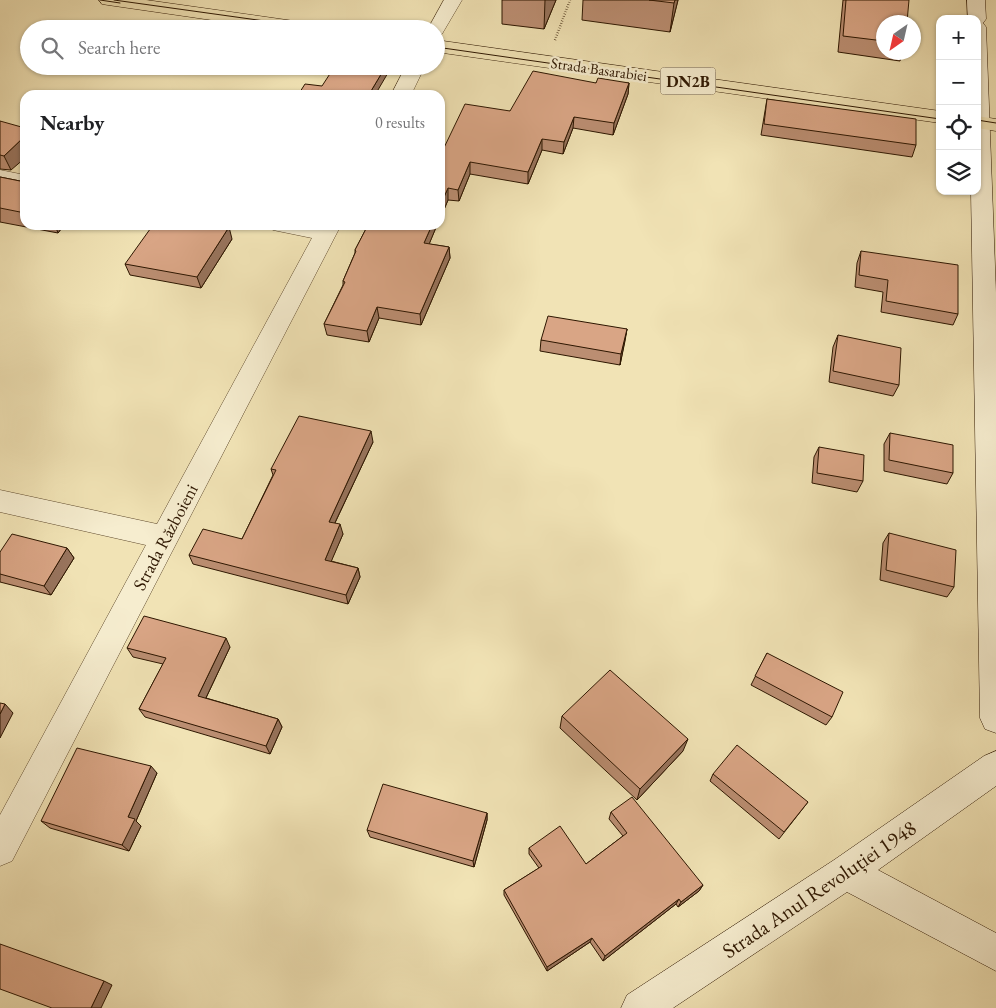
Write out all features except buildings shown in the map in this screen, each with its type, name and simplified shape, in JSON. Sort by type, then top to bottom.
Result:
[{"type":"main road","points":[[108,0],[251,20]]},
{"type":"main road","name":"Strada Basarabiei","points":[[445,47],[936,116]]},
{"type":"street","points":[[442,20],[453,0]]},
{"type":"street","points":[[976,0],[977,15]]},
{"type":"street","points":[[979,60],[984,123],[996,718]]},
{"type":"street","points":[[404,90],[411,75]]},
{"type":"street","points":[[0,178],[20,181]]},
{"type":"street","name":"Strada Războieni","points":[[0,849],[327,230]]},
{"type":"street","points":[[0,501],[165,537]]},
{"type":"street","name":"Strada Anul Revoluției 1948","points":[[640,1008],[846,872],[996,767]]},
{"type":"street","points":[[846,872],[996,953]]},
{"type":"path","points":[[546,61],[570,0]]},
{"type":"tram line","points":[[100,0],[120,3]]},
{"type":"tram line","points":[[114,0],[257,20]]},
{"type":"tram line","points":[[445,48],[936,118]]},
{"type":"tram line","points":[[981,121],[996,123]]}]
